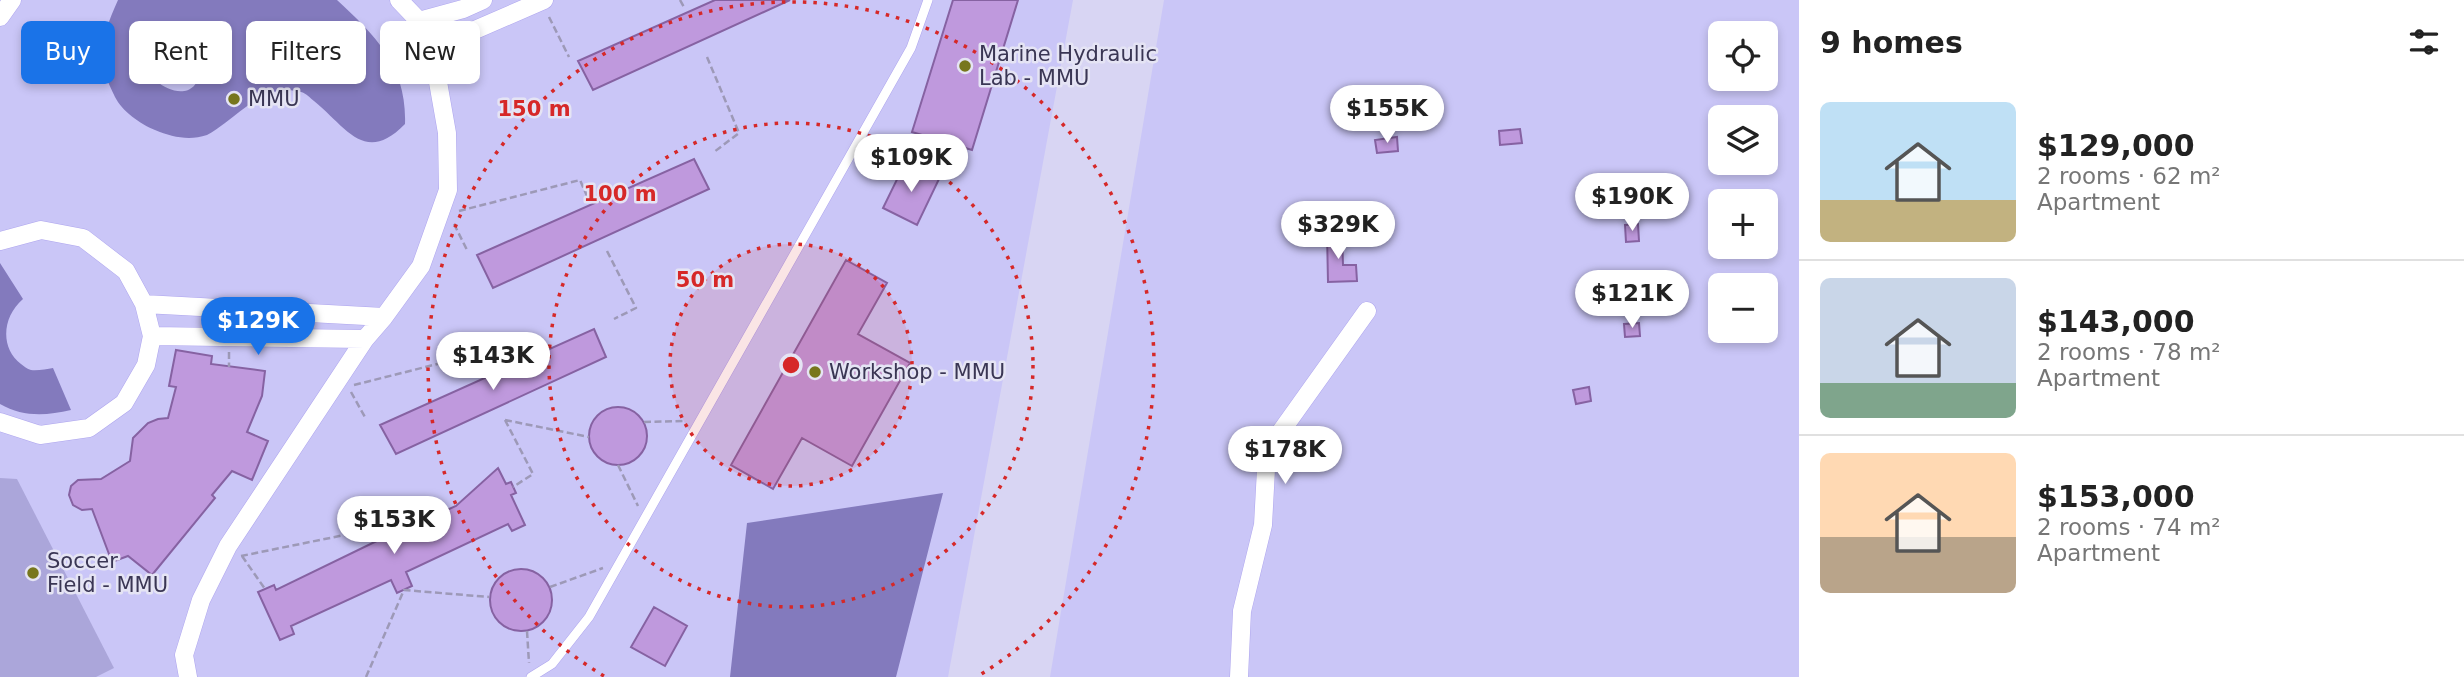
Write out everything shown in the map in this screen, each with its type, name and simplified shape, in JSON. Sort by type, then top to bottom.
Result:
[{"type":"street","points":[[0,17],[12,0]]},
{"type":"street","points":[[398,0],[419,21],[463,9],[483,0]]},
{"type":"street","points":[[480,28],[542,1]]},
{"type":"street","points":[[188,677],[184,655],[201,600],[236,549],[365,339],[421,266],[446,209],[447,133],[438,84]]},
{"type":"street","points":[[0,241],[41,230],[83,239],[126,271],[144,304],[152,336],[145,365],[124,403],[89,428],[40,435],[0,422]]},
{"type":"street","points":[[144,304],[384,317]]},
{"type":"street","points":[[1240,677],[1242,611],[1263,525],[1267,451],[1367,311]]},
{"type":"street","points":[[152,336],[365,339]]},
{"type":"lane","points":[[531,677],[552,664],[589,617],[911,48],[928,0]]},
{"type":"path","points":[[680,0],[685,9]]},
{"type":"path","points":[[542,1],[569,57]]},
{"type":"path","points":[[707,57],[739,133],[714,152]]},
{"type":"path","points":[[468,252],[446,209],[580,180],[587,197]]},
{"type":"path","points":[[607,251],[636,308],[614,319]]},
{"type":"path","points":[[366,419],[348,387],[477,354],[484,369]]},
{"type":"path","points":[[644,422],[700,420]]},
{"type":"path","points":[[513,486],[533,474],[505,421],[589,438]]},
{"type":"path","points":[[618,465],[644,519]]},
{"type":"path","points":[[265,589],[236,549],[379,528],[384,537]]},
{"type":"path","points":[[550,587],[620,562]]},
{"type":"path","points":[[366,677],[404,590],[489,597]]},
{"type":"path","points":[[527,631],[529,666]]},
{"type":"shaded area","points":[[0,0],[1073,0],[948,677],[0,677]]},
{"type":"shaded area","points":[[118,0],[337,0],[358,21],[246,21],[246,84],[366,84],[366,29],[380,46],[380,84],[400,84],[405,124],[391,136],[367,142],[347,131],[306,94],[290,90],[260,98],[207,135],[187,138],[161,132],[143,124],[127,112],[118,102],[109,84],[115,84],[115,21],[110,21]]},
{"type":"shaded area","points":[[1164,0],[1799,0],[1799,677],[1050,677]]},
{"type":"shaded area","points":[[0,263],[23,299],[11,314],[8,323],[6,332],[10,350],[21,364],[30,370],[53,368],[71,410],[34,414],[0,404]]},
{"type":"shaded area","name":"Soccer Field - MMU","points":[[0,478],[17,479],[114,668],[96,677],[0,677]]},
{"type":"shaded area","points":[[943,493],[896,677],[730,677],[747,523]]},
{"type":"building","points":[[715,0],[790,0],[593,90],[578,61]]},
{"type":"building","name":"Marine Hydraulic Lab - MMU","points":[[953,0],[1018,0],[972,150],[912,132]]},
{"type":"building","points":[[1520,129],[1522,143],[1500,145],[1499,131]]},
{"type":"building","points":[[1397,137],[1398,151],[1377,153],[1375,140]]},
{"type":"building","points":[[694,159],[709,189],[493,288],[477,255]]},
{"type":"building","points":[[905,163],[939,179],[917,225],[883,208]]},
{"type":"building","points":[[1638,224],[1639,241],[1626,242],[1625,225]]},
{"type":"building","points":[[1342,232],[1343,265],[1356,265],[1357,281],[1328,282],[1327,233]]},
{"type":"building","name":"Workshop - MMU","points":[[846,260],[887,283],[858,334],[910,363],[852,466],[802,438],[773,489],[731,465]]},
{"type":"building","points":[[1639,323],[1640,336],[1625,337],[1624,324]]},
{"type":"building","points":[[594,329],[606,357],[396,454],[380,425]]},
{"type":"building","points":[[176,350],[212,356],[211,364],[265,371],[262,396],[247,432],[268,441],[252,480],[232,471],[212,495],[215,498],[152,575],[128,556],[112,562],[92,509],[82,510],[73,505],[69,495],[71,486],[78,480],[101,479],[130,461],[133,438],[148,423],[168,418],[176,387],[169,386]]},
{"type":"building","points":[[1589,387],[1591,401],[1576,404],[1573,390]]},
{"type":"building","points":[[618,407],[629,409],[642,420],[647,436],[645,447],[634,460],[618,465],[607,463],[594,452],[589,436],[591,425],[602,412]]},
{"type":"building","points":[[498,468],[506,484],[511,482],[516,493],[511,495],[525,525],[512,531],[508,524],[406,572],[412,586],[397,593],[391,580],[291,626],[294,634],[280,640],[258,592],[274,585],[276,590],[456,506]]},
{"type":"building","points":[[515,569],[527,569],[543,578],[550,588],[550,612],[543,622],[527,631],[515,631],[504,626],[495,617],[490,606],[490,594],[495,583],[504,574]]},
{"type":"building","points":[[654,607],[687,626],[665,666],[631,647]]},
{"type":"place","name":"Marine Hydraulic Lab - MMU","points":[[965,66]]},
{"type":"place","name":"MMU","points":[[234,99]]},
{"type":"place","name":"Workshop - MMU","points":[[815,372]]},
{"type":"place","name":"Soccer Field - MMU","points":[[33,573]]}]
